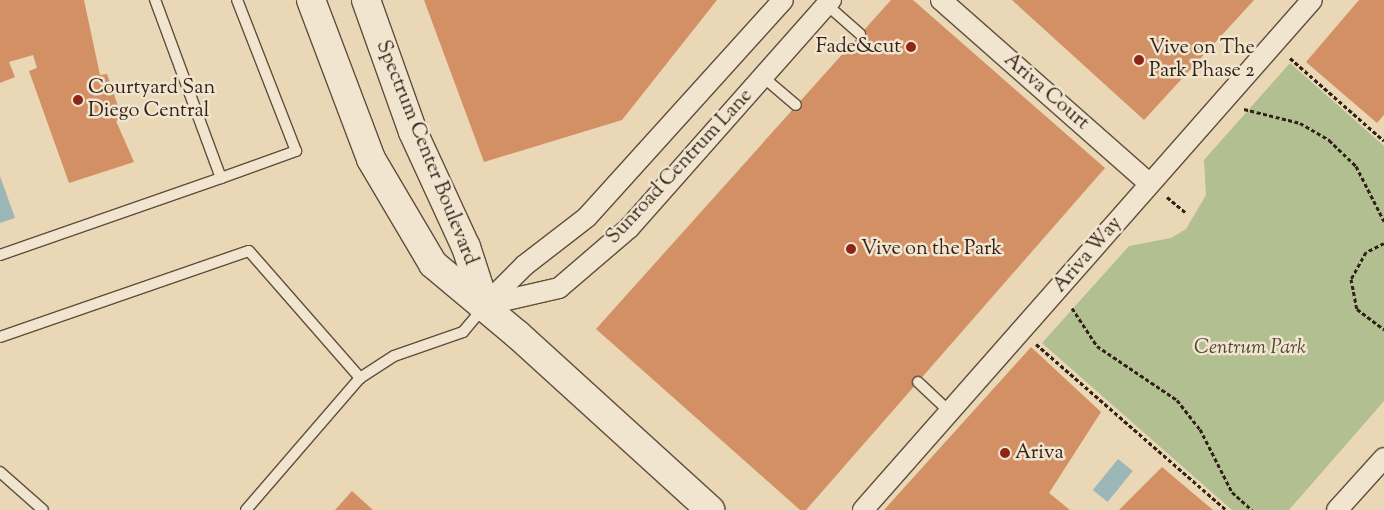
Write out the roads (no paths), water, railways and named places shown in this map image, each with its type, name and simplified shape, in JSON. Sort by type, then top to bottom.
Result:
[{"type":"street","name":"Spectrum Center Boulevard","points":[[311,0],[371,159],[433,264],[485,305],[710,510]]},
{"type":"street","name":"Spectrum Center Boulevard","points":[[366,0],[413,132],[466,247],[485,305]]},
{"type":"street","name":"Sunroad Centrum Lane","points":[[485,305],[525,264],[587,217],[783,0]]},
{"type":"street","name":"Ariva Court","points":[[942,0],[1150,184]]},
{"type":"street","name":"Ariva Way","points":[[863,510],[1312,0]]},
{"type":"street","name":"Sunroad Centrum Lane","points":[[485,305],[560,288],[629,228],[829,2]]},
{"type":"street","points":[[1337,510],[1384,458]]},
{"type":"lane","points":[[155,0],[221,178]]},
{"type":"lane","points":[[0,255],[296,151],[237,0]]},
{"type":"lane","points":[[829,2],[860,34]]},
{"type":"lane","points":[[763,77],[796,105]]},
{"type":"lane","points":[[0,338],[248,251],[360,378]]},
{"type":"lane","points":[[246,510],[360,378],[394,356],[463,332],[485,305]]},
{"type":"lane","points":[[918,382],[950,412]]},
{"type":"lane","points":[[0,472],[43,510]]},
{"type":"water","points":[[0,176],[15,218],[0,223]]},
{"type":"water","points":[[1118,459],[1133,471],[1108,502],[1093,490]]},
{"type":"place","name":"Fade&cut","points":[[911,47]]},
{"type":"place","name":"Vive on The Park Phase 2","points":[[1139,60]]},
{"type":"place","name":"Courtyard San Diego Central","points":[[78,100]]},
{"type":"place","name":"Vive on the Park","points":[[851,249]]},
{"type":"place","name":"Ariva","points":[[1005,453]]},
{"type":"park label","name":"Centrum Park","points":[[1250,348]]}]
